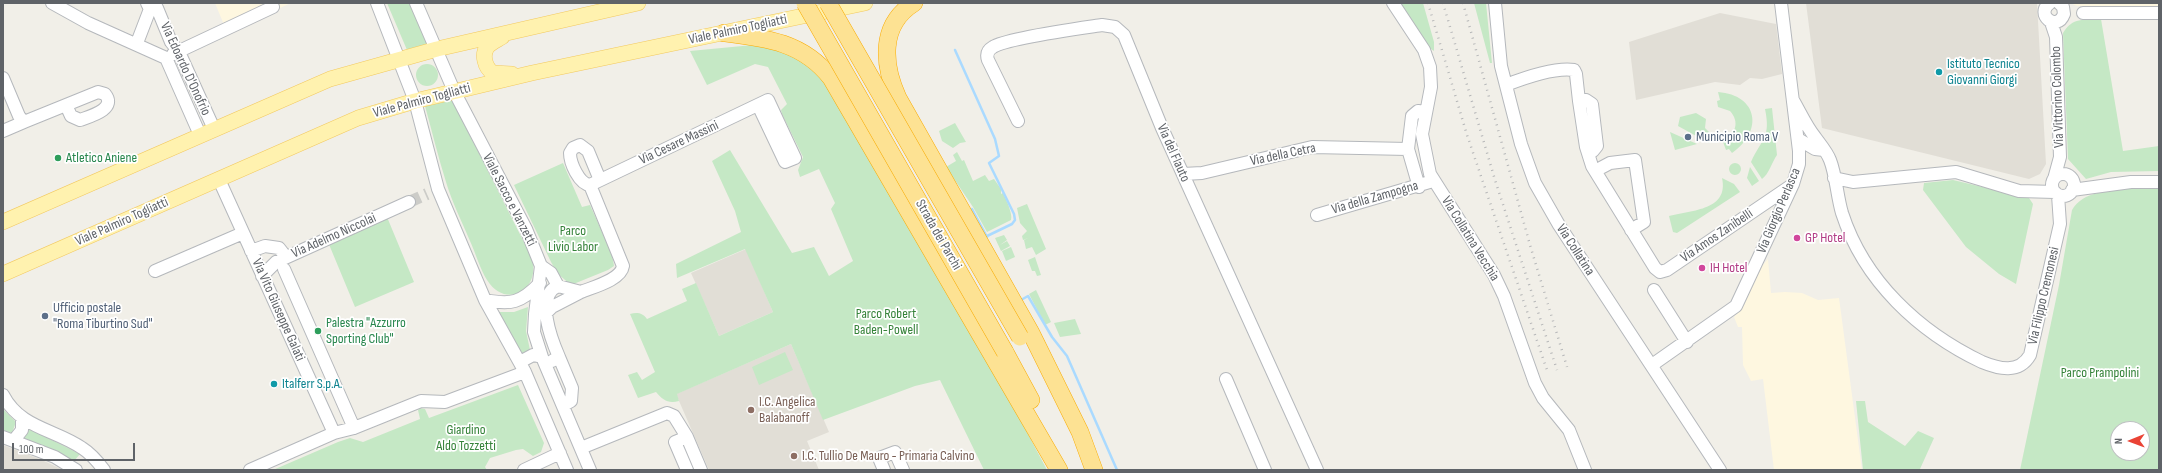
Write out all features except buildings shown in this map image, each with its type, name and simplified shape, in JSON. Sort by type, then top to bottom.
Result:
[{"type":"highway","name":"Strada dei Parchi","points":[[805,3],[1005,352],[1067,470]]},
{"type":"highway","name":"Strada dei Parchi","points":[[828,3],[1020,337],[1045,384],[1086,470]]},
{"type":"highway","points":[[914,3],[898,17],[889,35],[886,60],[891,81],[898,98],[1031,333],[1077,426],[1094,470]]},
{"type":"highway","points":[[724,33],[763,38],[788,44],[812,58],[832,78],[1059,470]]},
{"type":"main road","points":[[3,222],[330,79],[437,49],[638,3]]},
{"type":"main road","name":"Viale Palmiro Togliatti","points":[[5,274],[358,118],[415,101],[532,73],[865,3]]},
{"type":"main road","points":[[506,34],[487,48],[485,55],[487,68],[493,73],[501,74],[532,73]]},
{"type":"street","name":"Via Edoardo D'Onofrio","points":[[52,3],[88,23],[137,43],[166,58],[200,135]]},
{"type":"street","points":[[377,3],[415,101],[438,189],[485,300],[522,367],[567,470]]},
{"type":"street","name":"Viale Sacco e Vanzetti","points":[[416,3],[454,91],[526,229],[542,266]]},
{"type":"street","name":"Via Collatina Vecchia","points":[[1392,3],[1420,43],[1428,59],[1431,83],[1422,130],[1422,144],[1433,181],[1494,275],[1535,383],[1543,398],[1569,430],[1585,470]]},
{"type":"street","name":"Via Collatina","points":[[1495,3],[1500,61],[1526,161],[1537,187],[1559,225],[1720,470]]},
{"type":"street","name":"Via Giorgio Perlasca","points":[[1687,342],[1736,306],[1793,184],[1800,162],[1798,135],[1781,3]]},
{"type":"street","name":"Via Edoardo D'Onofrio","points":[[137,43],[152,6]]},
{"type":"street","name":"Via Edoardo D'Onofrio","points":[[152,6],[170,42],[179,52],[214,129]]},
{"type":"street","points":[[166,58],[273,7]]},
{"type":"street","points":[[2055,10],[2083,13],[2159,13]]},
{"type":"street","name":"Via Vittorino Colombo","points":[[2055,10],[2060,157],[2055,187]]},
{"type":"street","name":"Via del Flauto","points":[[1018,121],[988,60],[987,54],[990,49],[1007,42],[1099,26],[1112,26],[1120,31],[1125,37],[1183,174],[1317,470]]},
{"type":"street","points":[[1506,85],[1525,78],[1561,70],[1574,70],[1576,74],[1579,101],[1586,100],[1592,104],[1592,146],[1589,162],[1632,230],[1644,222],[1635,160],[1610,163],[1595,171]]},
{"type":"street","points":[[3,78],[19,116],[24,122]]},
{"type":"street","name":"Via Filippo Cremonesi","points":[[1793,100],[1818,146],[1830,160],[1839,202],[1850,233],[1865,260],[1886,290],[1913,319],[1959,351],[2002,369],[2020,366],[2030,355],[2060,224],[2071,185]]},
{"type":"street","points":[[3,131],[66,105]]},
{"type":"street","name":"Via Cesare Massini","points":[[581,292],[614,277],[621,272],[623,266],[595,183],[758,105]]},
{"type":"street","points":[[1419,187],[1408,149],[1412,116],[1418,111],[1426,112]]},
{"type":"street","points":[[1798,135],[1818,146],[1805,155],[1800,162]]},
{"type":"street","points":[[1592,146],[1601,158],[1610,163]]},
{"type":"street","name":"Via della Cetra","points":[[1183,174],[1202,173],[1312,147],[1408,149]]},
{"type":"street","name":"Via Vittorino Colombo","points":[[2060,157],[2071,185]]},
{"type":"street","points":[[1834,178],[1853,182],[1956,172],[2019,191],[2034,191],[2055,187],[2063,174],[2071,185],[2091,187],[2142,181],[2159,182]]},
{"type":"street","name":"Via della Zampogna","points":[[1317,215],[1419,187],[1433,181]]},
{"type":"street","points":[[1839,202],[1845,190],[1853,182]]},
{"type":"street","name":"Via Vito Giuseppe Galati","points":[[221,184],[334,434]]},
{"type":"street","name":"Via Amos Zanibelli","points":[[1632,230],[1655,268],[1660,272],[1667,270],[1793,184]]},
{"type":"street","points":[[2055,187],[2065,196],[2071,185]]},
{"type":"street","name":"Via Filippo Cremonesi","points":[[2055,187],[2060,224]]},
{"type":"street","points":[[427,194],[438,189]]},
{"type":"street","name":"Via Adelmo Niccolai","points":[[262,276],[276,262],[285,263],[409,202]]},
{"type":"street","points":[[1758,208],[1767,213],[1773,226]]},
{"type":"street","points":[[155,271],[243,233]]},
{"type":"street","points":[[251,251],[265,246],[279,248],[285,263]]},
{"type":"street","name":"Via Vito Giuseppe Galati","points":[[285,263],[354,428]]},
{"type":"street","points":[[542,266],[534,330],[544,360],[590,470]]},
{"type":"street","points":[[542,266],[551,273],[560,287],[563,302]]},
{"type":"street","points":[[485,300],[513,303],[525,298],[540,283]]},
{"type":"street","points":[[564,405],[571,401],[572,388],[548,330],[547,312],[549,294],[553,288],[560,287],[581,292]]},
{"type":"street","points":[[1652,365],[1687,342],[1654,290]]},
{"type":"street","points":[[547,312],[581,292]]},
{"type":"street","points":[[250,470],[334,434],[354,428],[421,401],[445,402],[522,367],[532,355],[544,360],[559,357]]},
{"type":"street","points":[[1226,379],[1264,470]]},
{"type":"street","points":[[3,395],[10,407],[22,418],[76,444],[90,454],[104,470]]},
{"type":"street","points":[[581,448],[667,414],[674,416],[687,437],[701,470]]},
{"type":"street","points":[[9,438],[22,430],[22,418]]},
{"type":"street","points":[[687,437],[675,442],[687,470]]},
{"type":"street","points":[[9,438],[55,457],[77,470],[80,461],[90,454]]},
{"type":"street","points":[[884,470],[879,458],[895,452],[902,470]]},
{"type":"street","points":[[524,470],[560,453]]},
{"type":"shaded area","points":[[215,3],[291,3],[227,32]]},
{"type":"shaded area","points":[[1806,3],[2037,3],[2046,164],[2040,174],[2029,179],[1822,128]]},
{"type":"shaded area","points":[[2070,3],[2159,3],[2159,7],[2077,6]]},
{"type":"shaded area","points":[[1720,13],[1776,24],[1782,74],[1762,79],[1750,78],[1740,85],[1715,82],[1636,100],[1629,42]]},
{"type":"shaded area","points":[[746,249],[773,312],[719,336],[691,273]]},
{"type":"shaded area","points":[[1768,259],[1771,293],[1802,293],[1818,300],[1839,298],[1862,470],[1774,470],[1763,379],[1751,381],[1743,365],[1742,327],[1738,327],[1734,317],[1741,309],[1761,267]]},
{"type":"shaded area","name":"I.C. Angelica Balabanoff","points":[[791,344],[829,432],[807,441],[819,470],[709,470],[676,394]]},
{"type":"shaded area","points":[[3,445],[42,460],[63,470],[3,470]]},
{"type":"green space","points":[[387,3],[410,3],[429,45],[407,50]]},
{"type":"green space","points":[[1399,3],[1423,3],[1434,42],[1434,51],[1428,47]]},
{"type":"green space","points":[[1474,3],[1486,3],[1492,63],[1490,63]]},
{"type":"green space","points":[[2101,19],[2123,151],[2159,146],[2159,171],[2111,172],[2086,179],[2068,159],[2063,33],[2071,24],[2079,20]]},
{"type":"green space","name":"Parco Robert Baden-Powell","points":[[753,45],[786,52],[816,70],[841,100],[984,351],[1047,470],[984,470],[940,380],[915,386],[823,420],[791,344],[677,394],[679,401],[666,401],[656,392],[638,398],[628,375],[637,372],[642,380],[655,372],[630,314],[635,313],[644,315],[647,319],[687,301],[682,289],[696,283],[719,336],[773,312],[745,249],[677,278],[676,264],[741,232],[735,211],[712,161],[730,150],[792,253],[814,247],[829,276],[853,261],[831,209],[835,203],[819,169],[800,177],[798,170],[803,157],[782,114],[781,110],[787,104],[768,67],[755,64],[707,85],[690,51]]},
{"type":"green space","points":[[427,64],[435,67],[438,75],[435,83],[427,86],[419,83],[416,75],[419,67]]},
{"type":"green space","points":[[1718,92],[1731,95],[1742,100],[1752,115],[1752,125],[1749,135],[1732,153],[1729,149],[1726,150],[1722,139],[1731,134],[1735,128],[1735,119],[1730,111],[1718,107],[1717,101],[1720,100]]},
{"type":"green space","points":[[452,100],[532,258],[533,269],[531,279],[527,287],[512,295],[503,294],[495,289],[487,280],[454,204],[440,163],[425,106]]},
{"type":"green space","points":[[1772,108],[1777,155],[1767,174],[1762,179],[1751,162],[1766,132],[1767,119],[1765,109]]},
{"type":"green space","points":[[1696,113],[1706,119],[1705,128],[1713,136],[1709,143],[1678,126],[1680,117]]},
{"type":"green space","points":[[955,123],[966,142],[960,143],[953,148],[942,141],[939,131]]},
{"type":"green space","points":[[1670,132],[1697,144],[1675,150]]},
{"type":"green space","points":[[957,152],[962,161],[964,160],[973,181],[985,175],[989,181],[994,179],[1001,189],[1001,194],[1003,193],[1011,214],[1011,220],[987,232],[973,207],[946,167],[956,161],[953,155]]},
{"type":"green space","name":"Parco Livio Labor","points":[[563,163],[582,207],[590,205],[612,254],[614,266],[608,270],[571,285],[558,274],[551,262],[514,185]]},
{"type":"green space","points":[[1733,163],[1737,163],[1741,169],[1737,175],[1733,175],[1729,171],[1729,167]]},
{"type":"green space","points":[[1750,167],[1759,181],[1752,186],[1747,178]]},
{"type":"green space","points":[[1722,178],[1734,184],[1740,192],[1677,233],[1673,232],[1669,216],[1698,210],[1715,203],[1720,197],[1723,189]]},
{"type":"green space","points":[[1953,180],[2029,198],[2033,204],[2016,284],[1999,274],[1966,247],[1923,190],[1924,183]]},
{"type":"green space","name":"Parco Prampolini","points":[[2129,188],[2159,188],[2159,470],[2020,470],[2059,285],[2072,210],[2083,199],[2090,195],[2105,191]]},
{"type":"green space","points":[[1027,204],[1046,249],[1036,255],[1032,247],[1026,249],[1024,240],[1028,238],[1023,240],[1022,236],[1027,231],[1020,223],[1017,208]]},
{"type":"green space","points":[[387,217],[414,282],[355,307],[328,242]]},
{"type":"green space","points":[[1004,235],[1007,240],[1000,245],[1007,241],[1010,246],[1001,251],[995,238]]},
{"type":"green space","points":[[1011,247],[1015,257],[1006,261],[1002,251]]},
{"type":"green space","points":[[1035,257],[1041,275],[1037,276],[1035,271],[1032,271],[1028,260]]},
{"type":"green space","points":[[1036,290],[1051,322],[1045,325],[1029,294]]},
{"type":"green space","points":[[528,307],[526,331],[530,350],[522,353],[496,312],[514,312]]},
{"type":"green space","points":[[1075,319],[1081,334],[1060,337],[1054,323]]},
{"type":"green space","points":[[785,352],[793,370],[759,385],[752,367]]},
{"type":"green space","name":"Giardino Aldo Tozzetti","points":[[518,385],[544,443],[541,452],[533,456],[523,449],[516,450],[490,458],[485,467],[487,470],[273,470],[338,442],[350,438],[363,442],[420,419],[418,410],[420,408],[425,409],[429,418]]},
{"type":"green space","points":[[1856,401],[1865,401],[1868,422],[1905,446],[1918,431],[1934,438],[1920,469],[1921,470],[1863,470]]},
{"type":"green space","points":[[3,409],[16,422],[12,433],[3,430]]},
{"type":"green space","points":[[28,428],[80,454],[74,461],[23,438]]},
{"type":"waterway","points":[[955,50],[995,139],[999,156],[989,163],[1014,214],[1015,220],[1012,224],[985,237]]},
{"type":"waterway","points":[[972,209],[987,237]]},
{"type":"waterway","points":[[1021,300],[1028,296],[1052,337],[1067,356],[1117,470]]},
{"type":"tunnel","points":[[409,202],[427,194]]},
{"type":"railway","points":[[1428,3],[1467,135],[1548,373]]},
{"type":"railway","points":[[1443,3],[1495,180],[1557,370]]},
{"type":"railway","points":[[1463,3],[1530,245],[1567,367]]},
{"type":"place","name":"Istituto Tecnico Giovanni Giorgi","points":[[1939,72]]},
{"type":"place","name":"Municipio Roma V","points":[[1688,137]]},
{"type":"place","name":"Atletico Aniene","points":[[58,158]]},
{"type":"place","name":"GP Hotel","points":[[1797,238]]},
{"type":"place","name":"IH Hotel","points":[[1702,268]]},
{"type":"place","name":"Ufficio postale \"Roma Tiburtino Sud\"","points":[[45,316]]},
{"type":"place","name":"Palestra \"Azzurro Sporting Club\"","points":[[318,331]]},
{"type":"place","name":"Italferr S.p.A.","points":[[274,384]]},
{"type":"place","name":"I.C. Angelica Balabanoff","points":[[751,410]]},
{"type":"place","name":"I.C. Tullio De Mauro - Primaria Calvino","points":[[794,456]]}]
